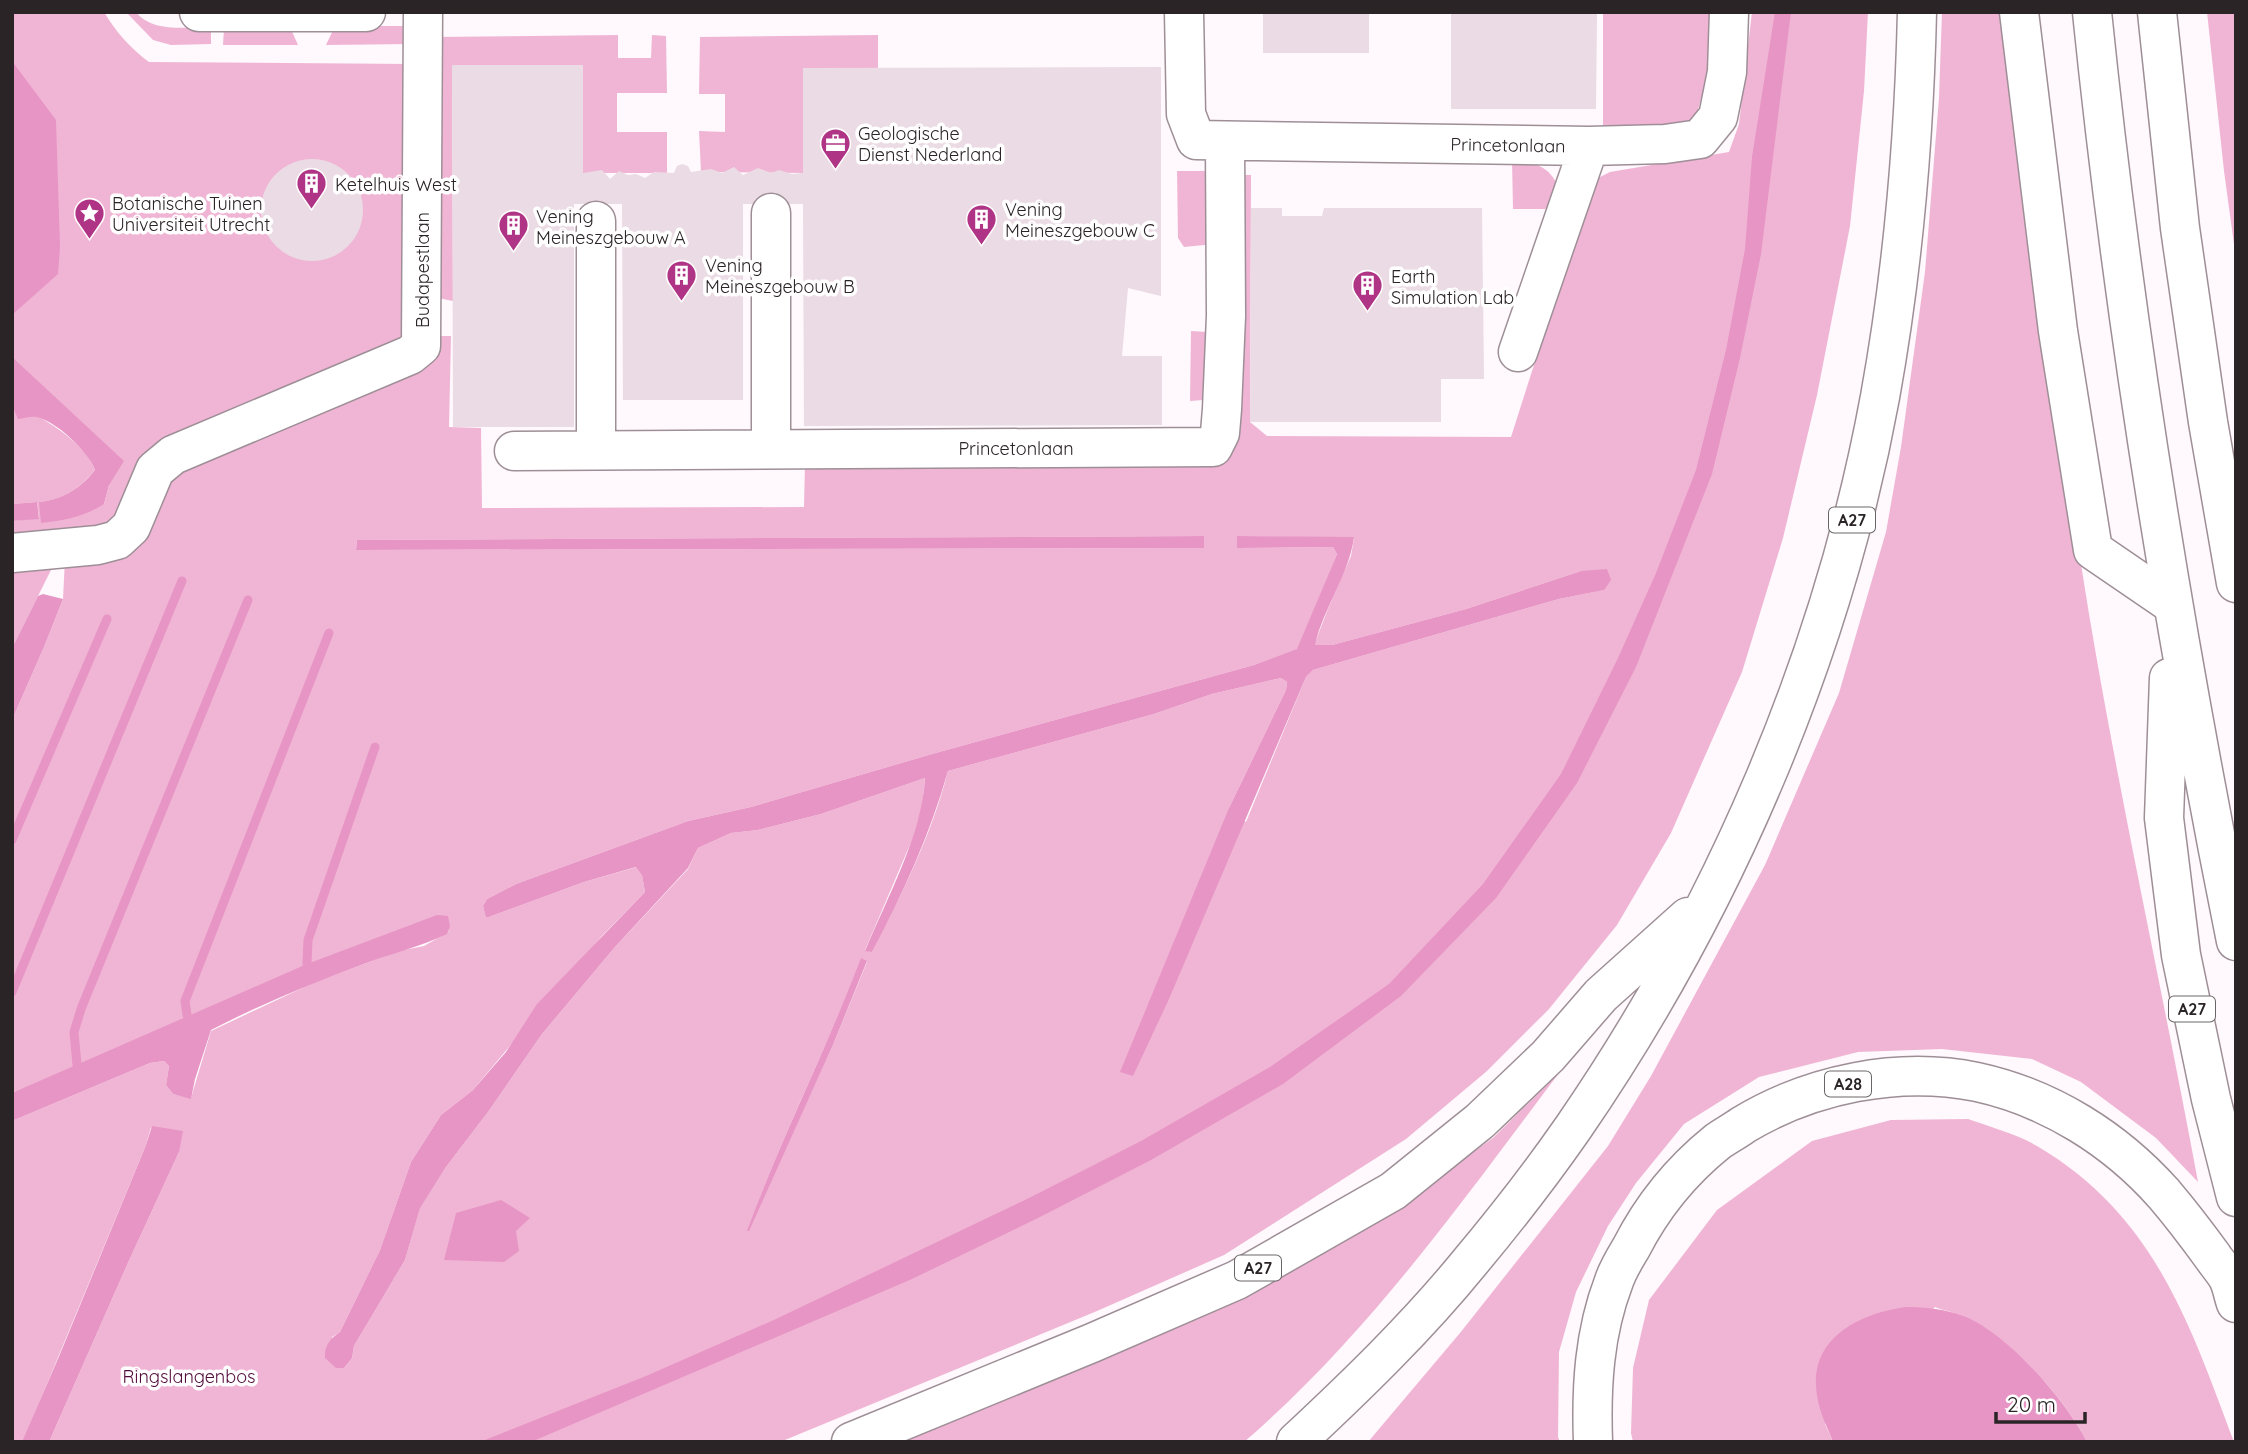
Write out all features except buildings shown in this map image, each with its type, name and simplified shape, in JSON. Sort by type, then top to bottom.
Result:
[{"type":"main road","points":[[199,12],[366,12]]},
{"type":"main road","name":"Budapestlaan","points":[[12,553],[98,545],[117,540],[131,527],[155,470],[173,455],[410,355],[421,346],[423,12]]},
{"type":"main road","name":"Princetonlaan","points":[[1184,12],[1186,114],[1196,140],[1589,146],[1665,144],[1700,139],[1718,117],[1727,72],[1729,12]]},
{"type":"main road","name":"A27","points":[[851,1442],[1237,1280],[1393,1191],[1480,1122],[1548,1056],[1601,995],[1710,897],[1775,752],[1812,653],[1845,549],[1867,460],[1896,292],[1907,191],[1917,12]]},
{"type":"main road","points":[[2019,12],[2058,331],[2093,550],[2172,604]]},
{"type":"main road","name":"A27","points":[[2092,12],[2117,225],[2172,604],[2236,941]]},
{"type":"main road","points":[[2157,12],[2180,228],[2208,422],[2236,583]]},
{"type":"main road","name":"Princetonlaan","points":[[513,451],[1213,447],[1220,433],[1226,316],[1225,142]]},
{"type":"main road","points":[[1518,352],[1589,146]]},
{"type":"main road","points":[[771,213],[771,449]]},
{"type":"main road","points":[[596,221],[596,450]]},
{"type":"main road","points":[[2208,422],[2236,489]]},
{"type":"main road","name":"A27","points":[[2172,604],[2164,818],[2181,956],[2211,1099],[2236,1197]]},
{"type":"main road","points":[[1296,1442],[1406,1335],[1468,1265],[1517,1203],[1572,1130],[1626,1047],[1710,897]]},
{"type":"main road","name":"A28","points":[[1593,1442],[1592,1394],[1596,1346],[1614,1280],[1645,1220],[1680,1177],[1718,1141],[1759,1115],[1800,1097],[1843,1084],[1887,1078],[1930,1077],[1976,1082],[2025,1096],[2067,1115],[2141,1168],[2187,1221],[2215,1259],[2228,1279],[2236,1303]]},
{"type":"green space","name":"Ringslangenbos","points":[[12,12],[104,12],[124,39],[149,62],[412,64],[436,336],[451,336],[449,427],[481,428],[482,508],[804,507],[805,463],[1223,460],[1241,175],[1251,175],[1250,422],[1267,436],[1511,437],[1591,186],[1610,172],[1729,152],[1739,124],[1752,12],[1868,12],[1864,91],[1850,226],[1817,395],[1783,538],[1742,672],[1671,833],[1617,925],[1549,1009],[1487,1071],[1406,1139],[1224,1255],[1097,1311],[780,1442],[49,1442],[179,1152],[151,1127],[146,1145],[25,1437],[22,1442],[12,1442],[12,1121],[150,1063],[164,1061],[169,1066],[166,1085],[173,1094],[191,1098],[211,1031],[315,982],[399,951],[424,946],[450,931],[12,1093],[12,720],[63,599],[65,559],[113,531],[12,544],[12,521],[39,518],[37,502],[12,504]],"holes":[[[65,407],[109,485],[104,504],[39,502],[56,499],[70,492],[95,470],[71,439],[37,416]],[[1204,536],[1204,548],[356,550],[357,540]],[[1237,536],[1354,538],[1351,556],[1314,645],[1332,645],[1466,609],[1581,571],[1603,590],[1559,599],[1313,670],[1306,677],[1246,822],[1229,808],[1286,690],[1287,682],[1281,678],[1212,694],[1154,714],[948,771],[925,841],[872,952],[865,950],[912,840],[922,808],[925,778],[821,814],[758,830],[731,833],[698,848],[688,869],[615,947],[542,1034],[446,1167],[420,1207],[405,1260],[354,1346],[352,1358],[344,1368],[332,1337],[340,1332],[380,1250],[411,1162],[441,1115],[473,1090],[601,937],[645,892],[642,874],[637,867],[584,882],[486,918],[483,906],[487,899],[516,884],[688,821],[751,807],[1254,665],[1298,649],[1337,554],[1333,547],[1238,548]],[[861,959],[867,962],[833,1045],[748,1231],[774,1162]]]},
{"type":"green space","points":[[126,12],[136,12],[143,19],[160,26],[211,27],[211,44],[171,45],[153,40]]},
{"type":"green space","points":[[1603,12],[1711,12],[1709,72],[1694,123],[1603,130]]},
{"type":"green space","points":[[1942,12],[2007,12],[2055,389],[2089,614],[2198,1182],[2156,1138],[2081,1082],[2032,1059],[1942,1049],[1858,1052],[1759,1077],[1684,1124],[1636,1183],[1608,1226],[1576,1292],[1559,1352],[1560,1442],[1368,1442],[1460,1333],[1608,1146],[1651,1076],[1765,865],[1839,693],[1886,532],[1901,447],[1925,272],[1939,98]]},
{"type":"green space","points":[[2207,12],[2236,12],[2236,259],[2224,171]]},
{"type":"green space","points":[[335,26],[404,26],[411,44],[326,45]]},
{"type":"green space","points":[[290,27],[298,45],[223,45],[224,28]]},
{"type":"green space","points":[[618,35],[618,58],[651,58],[652,35],[666,36],[667,93],[617,93],[617,132],[667,132],[667,173],[583,173],[583,65],[452,65],[453,301],[438,298],[432,37]]},
{"type":"green space","points":[[878,35],[878,68],[803,68],[803,173],[701,172],[699,131],[725,132],[725,94],[699,94],[700,37]]},
{"type":"green space","points":[[1512,160],[1544,168],[1553,177],[1557,184],[1550,205],[1545,209],[1513,209]]},
{"type":"green space","points":[[1177,171],[1206,171],[1211,175],[1214,244],[1184,247],[1178,238]]},
{"type":"green space","points":[[1191,331],[1207,332],[1210,397],[1203,400],[1190,401]]},
{"type":"green space","points":[[53,566],[12,648],[12,568]]},
{"type":"green space","points":[[1559,1073],[1449,1218],[1372,1313],[1289,1401],[1244,1442],[890,1442],[1363,1230],[1493,1138]]},
{"type":"green space","points":[[1968,1119],[2037,1146],[2077,1174],[2111,1204],[2139,1238],[2183,1314],[2234,1442],[2087,1442],[2051,1389],[2018,1355],[1966,1317],[1935,1307],[1825,1424],[1833,1442],[1633,1442],[1633,1368],[1649,1300],[1717,1210],[1812,1141],[1891,1120]]},
{"type":"shaded area","points":[[1775,12],[1791,12],[1761,254],[1740,358],[1712,474],[1636,667],[1577,783],[1496,898],[1401,996],[1283,1084],[1151,1160],[912,1279],[531,1442],[480,1442],[646,1376],[776,1319],[1029,1198],[1141,1141],[1270,1067],[1389,984],[1483,884],[1561,774],[1656,573],[1696,470],[1726,350],[1745,249],[1752,157]]},
{"type":"shaded area","points":[[12,61],[56,120],[60,247],[58,274],[12,315]]},
{"type":"shaded area","points":[[12,357],[124,461],[109,485],[104,504],[74,517],[41,523],[39,502],[70,492],[95,470],[80,447],[56,426],[37,417],[18,419],[12,405]]},
{"type":"shaded area","points":[[37,502],[39,519],[12,521],[12,504]]},
{"type":"shaded area","points":[[1204,536],[1204,548],[356,550],[357,540]]},
{"type":"shaded area","points":[[1237,536],[1354,537],[1347,565],[1315,645],[1332,645],[1466,609],[1581,571],[1607,569],[1611,580],[1604,590],[1559,599],[1313,670],[1306,677],[1169,999],[1133,1076],[1120,1072],[1229,808],[1286,690],[1287,682],[1281,678],[1212,694],[1154,714],[948,771],[915,863],[872,952],[865,951],[910,844],[925,778],[821,814],[758,830],[731,833],[698,848],[688,868],[615,947],[542,1034],[446,1167],[420,1208],[405,1260],[354,1346],[352,1358],[344,1368],[336,1368],[325,1358],[328,1343],[340,1332],[380,1250],[411,1162],[441,1115],[473,1090],[506,1052],[537,1004],[645,892],[642,875],[636,867],[584,882],[486,918],[483,906],[487,899],[516,884],[688,821],[751,807],[1254,665],[1297,649],[1337,554],[1333,547],[1237,548]]},
{"type":"shaded area","points":[[43,594],[63,599],[12,720],[12,648],[38,596]]},
{"type":"shaded area","points":[[437,915],[448,916],[450,926],[447,934],[304,987],[211,1030],[191,1099],[173,1094],[166,1085],[169,1066],[164,1061],[150,1063],[12,1121],[12,1093],[307,964]]},
{"type":"shaded area","points":[[861,958],[867,961],[833,1045],[747,1231],[774,1162]]},
{"type":"shaded area","points":[[152,1126],[183,1131],[179,1152],[49,1442],[22,1442],[146,1145]]},
{"type":"shaded area","points":[[501,1200],[530,1218],[516,1231],[519,1251],[504,1262],[444,1260],[456,1213]]},
{"type":"shaded area","points":[[1905,1307],[1935,1309],[1964,1316],[1999,1337],[2050,1388],[2087,1442],[1833,1442],[1817,1395],[1816,1375],[1828,1344],[1854,1323],[1887,1310]]},
{"type":"waterway","points":[[12,992],[182,581]]},
{"type":"waterway","points":[[77,1065],[74,1032],[81,1009],[248,600]]},
{"type":"waterway","points":[[12,840],[107,619]]},
{"type":"waterway","points":[[187,1015],[185,1001],[329,633]]},
{"type":"waterway","points":[[307,964],[308,940],[375,747]]},
{"type":"place","name":"Geologische Dienst Nederland","points":[[835,170]]},
{"type":"place","name":"Ketelhuis West","points":[[312,211]]},
{"type":"place","name":"Botanische Tuinen Universiteit Utrecht","points":[[89,240]]},
{"type":"place","name":"Vening Meineszgebouw C","points":[[982,246]]},
{"type":"place","name":"Vening Meineszgebouw A","points":[[513,253]]},
{"type":"place","name":"Vening Meineszgebouw B","points":[[682,302]]},
{"type":"place","name":"Earth Simulation Lab","points":[[1368,313]]}]
